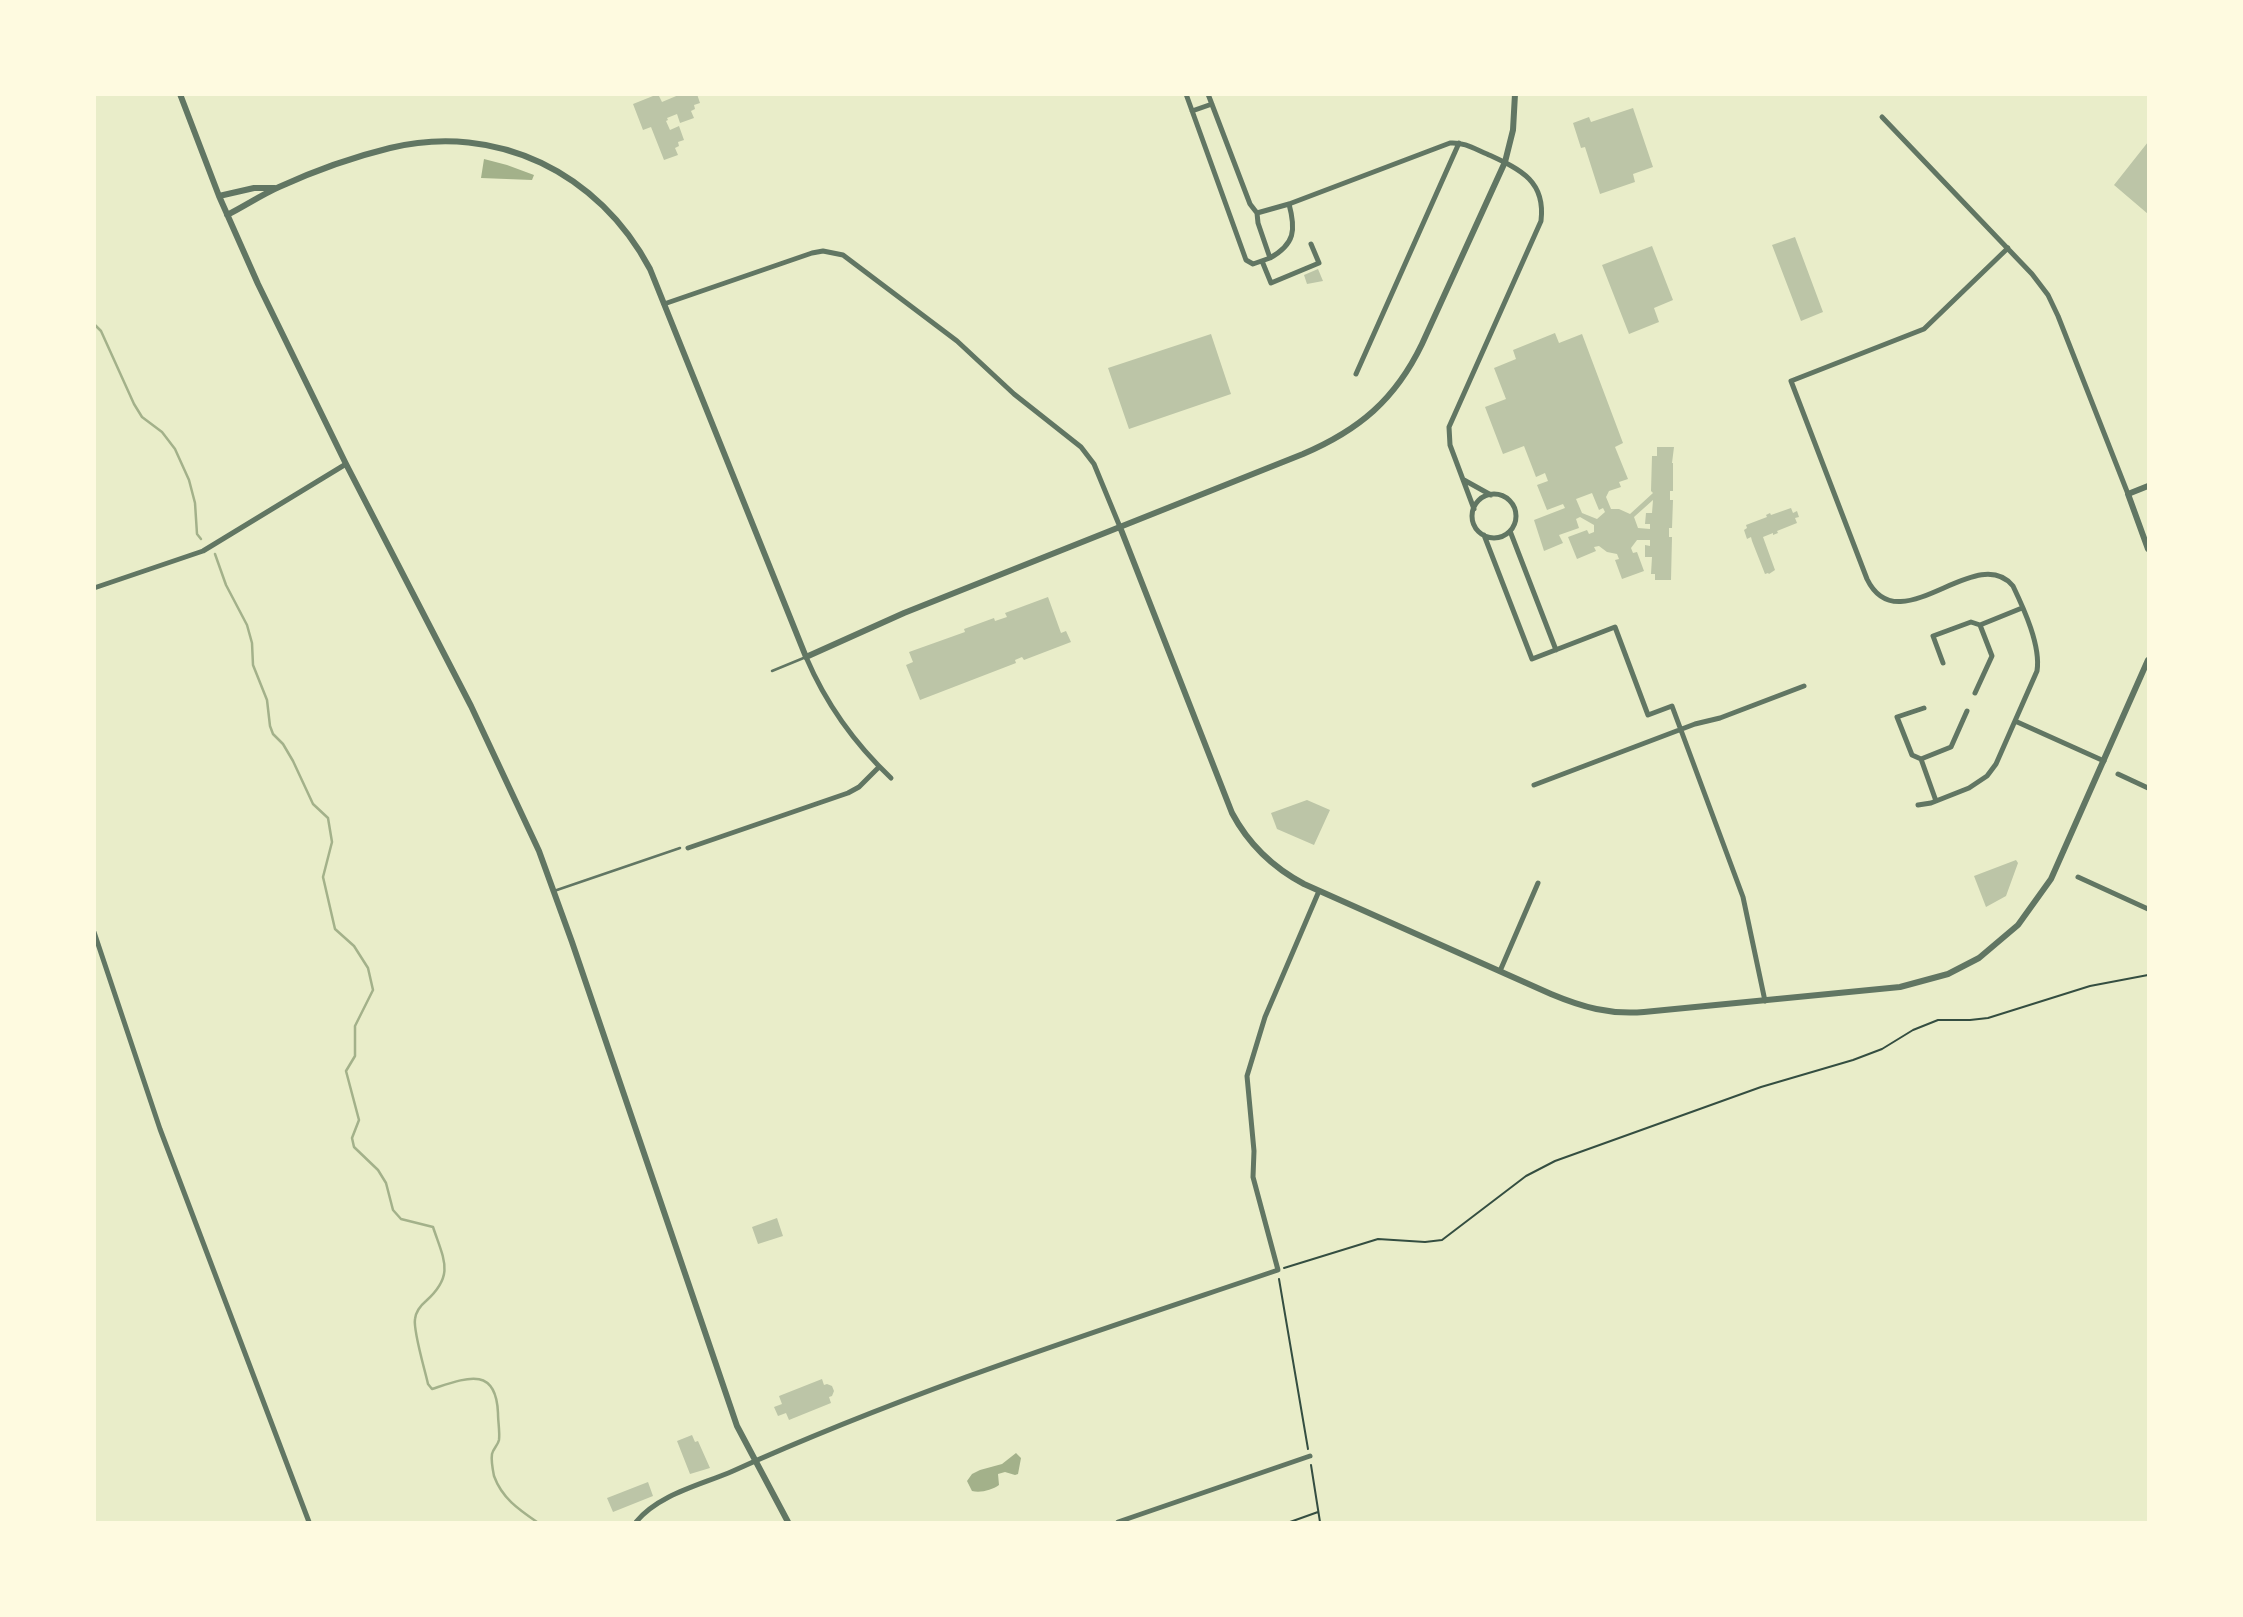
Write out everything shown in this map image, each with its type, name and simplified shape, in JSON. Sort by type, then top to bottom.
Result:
[{"type":"street","points":[[180,94],[219,196],[258,284],[346,464],[502,769],[554,891],[742,1438],[788,1522]]},
{"type":"street","points":[[1186,94],[1247,260],[1253,264],[1270,258],[1290,241],[1293,221],[1289,204]]},
{"type":"street","points":[[1208,94],[1250,204],[1257,213],[1270,258]]},
{"type":"street","points":[[806,657],[893,617],[1314,450],[1343,435],[1377,408],[1400,381],[1418,351],[1505,162],[1513,130],[1515,94]]},
{"type":"street","points":[[1192,111],[1212,104]]},
{"type":"street","points":[[1882,117],[2008,248],[2040,285],[2052,304],[2148,549]]},
{"type":"street","points":[[227,215],[277,188],[368,154],[415,143],[462,142],[515,152],[566,176],[589,192],[610,212],[643,257],[806,657],[832,709],[849,733],[891,778]]},
{"type":"street","points":[[1257,213],[1289,204],[1444,145],[1459,143],[1505,162],[1522,172],[1533,183],[1540,196],[1542,214],[1538,229],[1449,427],[1448,438],[1474,509],[1473,521],[1484,535],[1532,659],[1615,627],[1648,715],[1672,706],[1744,897],[1765,1001]]},
{"type":"street","points":[[1356,374],[1459,143]]},
{"type":"street","points":[[219,196],[254,188],[277,188]]},
{"type":"street","points":[[1262,261],[1271,283],[1319,263],[1311,244]]},
{"type":"street","points":[[1918,805],[1976,785],[1996,764],[2034,678],[2038,662],[2036,647],[2013,586],[1997,574],[1980,574],[1915,599],[1900,601],[1880,595],[1867,579],[1791,381],[1905,338],[1929,325],[2008,248]]},
{"type":"street","points":[[664,304],[824,251],[843,255],[962,346],[1014,394],[1081,447],[1094,464],[1232,813],[1246,837],[1266,859],[1290,877],[1568,1002],[1615,1013],[1644,1012],[1900,988],[1948,974],[1979,958],[2018,925],[2042,894],[2060,860],[2148,660]]},
{"type":"street","points":[[94,588],[202,551],[346,464]]},
{"type":"street","points":[[1464,480],[1491,495],[1503,496],[1515,509],[1516,521],[1510,531],[1500,537],[1484,535]]},
{"type":"street","points":[[2128,494],[2148,486]]},
{"type":"street","points":[[1474,509],[1480,499],[1491,495]]},
{"type":"street","points":[[1510,531],[1556,650]]},
{"type":"street","points":[[1943,663],[1933,636],[1971,622],[1980,625],[2022,607]]},
{"type":"street","points":[[1975,693],[1992,656],[1980,625]]},
{"type":"street","points":[[1534,785],[1804,686]]},
{"type":"street","points":[[1924,708],[1897,717],[1912,755],[1921,759],[1951,747],[1967,711]]},
{"type":"street","points":[[2015,721],[2104,761]]},
{"type":"street","points":[[1921,759],[1936,801]]},
{"type":"street","points":[[688,848],[848,793],[859,787],[879,767]]},
{"type":"street","points":[[2118,774],[2148,788]]},
{"type":"street","points":[[2078,877],[2148,909]]},
{"type":"street","points":[[1500,971],[1538,883]]},
{"type":"street","points":[[636,1522],[663,1500],[755,1461],[1033,1353],[1278,1269],[1253,1177],[1254,1151],[1247,1076],[1262,1026],[1320,891]]},
{"type":"street","points":[[94,932],[160,1129],[309,1522]]},
{"type":"street","points":[[1118,1522],[1310,1456]]},
{"type":"lane","points":[[772,671],[806,657]]},
{"type":"lane","points":[[554,891],[680,848]]},
{"type":"path","points":[[1320,1522],[1278,1269],[1378,1239],[1425,1242],[1442,1240],[1531,1172],[1555,1161],[1761,1087],[1853,1060],[1882,1049],[1913,1030],[1938,1020],[1988,1018],[2090,986],[2148,975]]},
{"type":"path","points":[[1290,1522],[1319,1512]]},
{"type":"shaded area","points":[[484,159],[534,175],[532,180],[481,178]]},
{"type":"shaded area","points":[[1016,1453],[1021,1458],[1018,1474],[998,1474],[999,1485],[986,1491],[972,1491],[967,1481],[972,1474],[1002,1464]]},
{"type":"building","points":[[658,94],[662,102],[681,94],[697,94],[700,103],[694,105],[695,109],[691,111],[694,118],[680,123],[677,114],[667,118],[670,130],[679,126],[684,140],[678,142],[679,146],[675,148],[678,155],[664,160],[651,127],[643,130],[633,104]]},
{"type":"building","points":[[1633,108],[1653,167],[1633,174],[1635,182],[1600,194],[1585,147],[1581,148],[1573,123],[1589,117],[1591,122]]},
{"type":"building","points":[[2148,142],[2148,214],[2114,185]]},
{"type":"building","points":[[1795,237],[1823,312],[1801,321],[1772,245]]},
{"type":"building","points":[[1652,246],[1673,300],[1654,308],[1659,322],[1629,334],[1602,265]]},
{"type":"building","points":[[1318,269],[1323,281],[1307,284],[1304,275]]},
{"type":"building","points":[[1555,333],[1559,343],[1582,334],[1623,443],[1615,447],[1628,479],[1619,482],[1621,487],[1609,491],[1606,497],[1611,509],[1630,514],[1653,493],[1652,456],[1657,456],[1657,447],[1674,447],[1673,491],[1670,491],[1670,500],[1673,500],[1672,528],[1669,528],[1669,537],[1672,537],[1671,580],[1655,580],[1655,574],[1651,574],[1652,557],[1645,557],[1645,545],[1650,546],[1650,540],[1637,540],[1631,548],[1633,553],[1637,552],[1644,571],[1622,579],[1615,560],[1619,559],[1617,554],[1607,552],[1599,546],[1594,547],[1596,551],[1577,559],[1568,537],[1587,530],[1589,534],[1594,532],[1594,525],[1580,517],[1576,519],[1579,528],[1559,535],[1563,543],[1544,551],[1534,520],[1565,508],[1563,504],[1547,510],[1537,485],[1548,481],[1545,473],[1536,477],[1524,446],[1503,454],[1485,407],[1506,399],[1494,368],[1516,359],[1513,350]],"holes":[[[1592,493],[1599,510],[1603,508],[1605,512],[1597,519],[1582,513],[1576,499]],[[1653,500],[1652,513],[1646,513],[1645,524],[1650,524],[1650,529],[1638,528],[1634,517]]]},
{"type":"building","points":[[1211,334],[1231,394],[1129,429],[1108,368]]},
{"type":"building","points":[[1791,508],[1793,513],[1797,511],[1797,523],[1763,537],[1775,570],[1765,574],[1751,537],[1747,539],[1744,530],[1746,525],[1767,517],[1770,513],[1771,515]]},
{"type":"building","points":[[1048,597],[1061,633],[1066,631],[1071,642],[1024,660],[1022,657],[1015,660],[1016,663],[920,700],[906,665],[913,662],[909,652],[965,632],[964,629],[994,618],[995,621],[1007,617],[1005,613]]},
{"type":"building","points":[[1307,800],[1330,810],[1314,845],[1277,829],[1271,813]]},
{"type":"building","points":[[2016,860],[2018,863],[2006,896],[1986,907],[1974,876]]},
{"type":"building","points":[[777,1218],[783,1236],[758,1244],[752,1227]]},
{"type":"building","points":[[822,1379],[824,1385],[832,1386],[834,1391],[829,1397],[831,1403],[789,1420],[786,1413],[778,1416],[774,1407],[782,1404],[779,1396]]},
{"type":"building","points":[[692,1435],[695,1442],[698,1441],[710,1468],[690,1474],[677,1441]]},
{"type":"building","points":[[648,1482],[653,1496],[613,1512],[607,1498]]},
{"type":"waterway","points":[[94,324],[101,331],[142,417],[162,432],[175,449],[189,480],[195,503],[197,534],[201,539]]},
{"type":"waterway","points":[[215,554],[226,585],[247,625],[252,643],[253,665],[267,700],[273,734],[293,761],[313,804],[328,818],[332,842],[323,877],[335,929],[354,946],[368,968],[373,990],[355,1026],[355,1056],[346,1071],[359,1120],[352,1138],[354,1147],[378,1170],[386,1183],[393,1210],[401,1219],[433,1227],[443,1258],[444,1275],[441,1283],[419,1309],[415,1319],[417,1341],[428,1384],[432,1389],[456,1381],[477,1379],[492,1387],[496,1398],[499,1434],[492,1454],[494,1476],[506,1497],[537,1522]]}]
